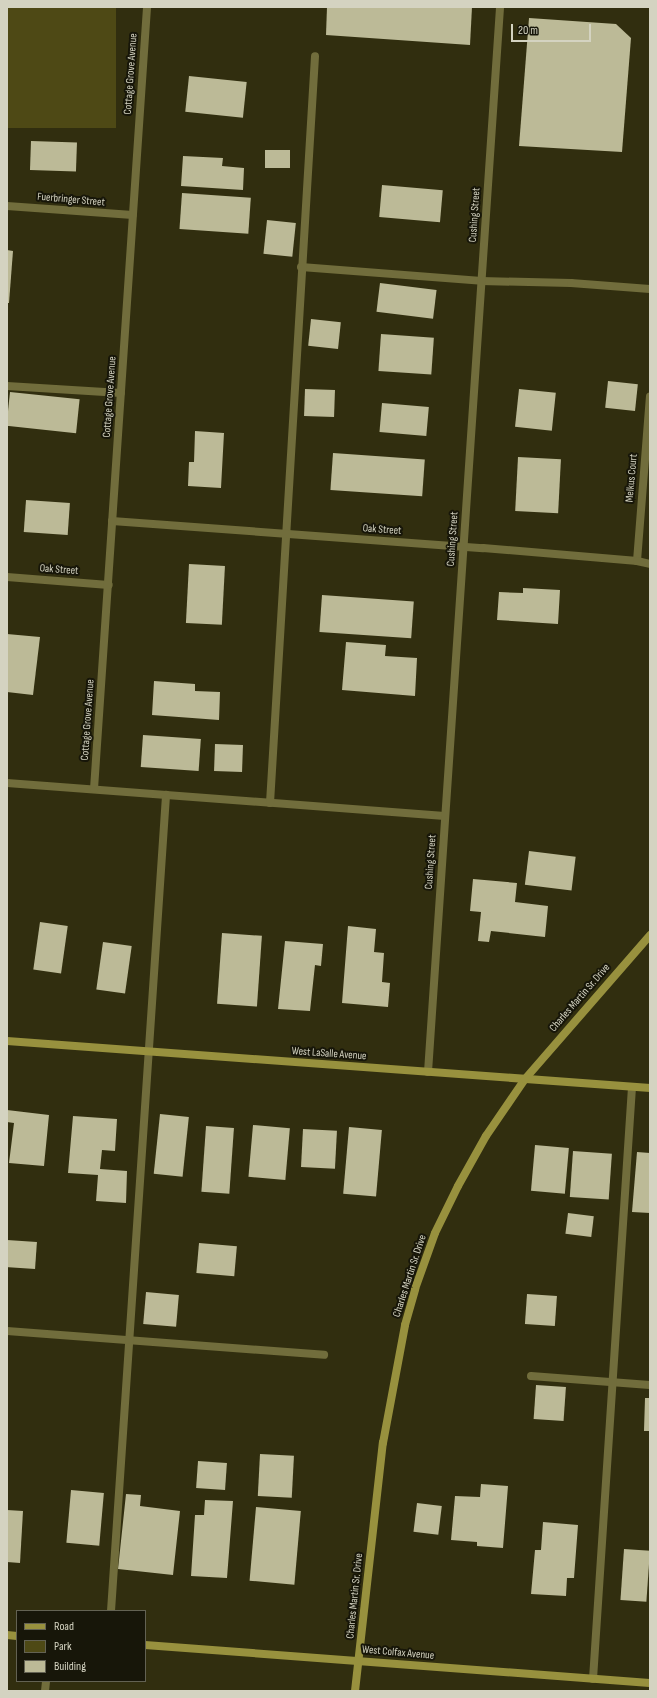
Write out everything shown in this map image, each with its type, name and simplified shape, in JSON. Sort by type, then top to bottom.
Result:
[{"type":"street","name":"Cottage Grove Avenue","points":[[94,789],[134,216],[146,7]]},
{"type":"street","name":"Cushing Street","points":[[428,1072],[500,7]]},
{"type":"street","points":[[270,803],[284,534],[315,56]]},
{"type":"street","name":"Fuerbringer Street","points":[[7,206],[134,216]]},
{"type":"street","points":[[302,267],[481,281],[571,283],[650,289]]},
{"type":"street","points":[[7,386],[121,393]]},
{"type":"street","name":"Melkus Court","points":[[637,561],[650,397]]},
{"type":"street","name":"Oak Street","points":[[112,521],[463,547],[637,561],[650,564]]},
{"type":"street","name":"Oak Street","points":[[7,577],[109,585]]},
{"type":"street","points":[[7,783],[445,816]]},
{"type":"street","points":[[111,1610],[150,1051],[166,795]]},
{"type":"street","name":"Charles Martin Sr. Drive","points":[[355,1691],[360,1661],[383,1443],[405,1325],[415,1289],[435,1233],[458,1186],[486,1136],[525,1079],[650,934]]},
{"type":"street","name":"West LaSalle Avenue","points":[[7,1041],[650,1088]]},
{"type":"street","points":[[592,1679],[632,1087]]},
{"type":"street","points":[[7,1331],[324,1355]]},
{"type":"street","points":[[531,1376],[650,1385]]},
{"type":"street","name":"West Colfax Avenue","points":[[146,1645],[650,1683]]},
{"type":"green space","points":[[7,7],[116,7],[116,128],[7,128]]},
{"type":"building","points":[[327,7],[472,7],[470,45],[326,35]]},
{"type":"building","points":[[529,18],[616,24],[631,38],[622,152],[519,146]]},
{"type":"building","points":[[189,76],[247,82],[243,118],[185,112]]},
{"type":"building","points":[[31,141],[77,143],[76,172],[30,170]]},
{"type":"building","points":[[265,150],[290,150],[290,168],[265,168]]},
{"type":"building","points":[[183,156],[223,158],[222,166],[244,168],[243,190],[181,186]]},
{"type":"building","points":[[382,185],[443,190],[440,222],[379,217]]},
{"type":"building","points":[[182,193],[251,198],[248,234],[179,229]]},
{"type":"building","points":[[267,220],[296,223],[292,257],[263,254]]},
{"type":"building","points":[[7,250],[13,251],[9,303],[7,303]]},
{"type":"building","points":[[380,283],[437,290],[433,319],[376,312]]},
{"type":"building","points":[[311,319],[341,322],[338,349],[308,346]]},
{"type":"building","points":[[381,334],[434,338],[431,375],[378,371]]},
{"type":"building","points":[[608,381],[638,384],[635,411],[605,408]]},
{"type":"building","points":[[305,389],[335,390],[334,417],[304,416]]},
{"type":"building","points":[[519,389],[556,393],[552,431],[515,427]]},
{"type":"building","points":[[10,392],[80,399],[76,433],[7,426]]},
{"type":"building","points":[[382,403],[429,407],[426,436],[379,432]]},
{"type":"building","points":[[195,431],[224,433],[221,488],[188,486],[189,462],[194,462]]},
{"type":"building","points":[[333,453],[425,459],[422,496],[330,490]]},
{"type":"building","points":[[518,457],[561,459],[558,513],[515,511]]},
{"type":"building","points":[[26,500],[70,503],[68,535],[24,532]]},
{"type":"building","points":[[189,564],[225,566],[222,625],[186,623]]},
{"type":"building","points":[[523,588],[560,590],[558,624],[497,620],[499,592],[523,593]]},
{"type":"building","points":[[322,595],[414,601],[411,638],[319,632]]},
{"type":"building","points":[[7,634],[40,637],[33,695],[7,692]]},
{"type":"building","points":[[346,642],[386,645],[385,656],[417,658],[415,696],[342,690]]},
{"type":"building","points":[[154,681],[195,684],[195,691],[220,692],[219,720],[152,715]]},
{"type":"building","points":[[143,735],[201,739],[199,771],[141,767]]},
{"type":"building","points":[[215,744],[243,745],[242,772],[214,771]]},
{"type":"building","points":[[529,851],[576,857],[572,890],[525,885]]},
{"type":"building","points":[[473,879],[517,883],[515,902],[548,906],[545,937],[491,931],[489,942],[478,941],[481,912],[470,911]]},
{"type":"building","points":[[40,922],[68,926],[61,973],[33,970]]},
{"type":"building","points":[[348,926],[376,929],[374,952],[384,953],[382,982],[390,983],[388,1007],[342,1003]]},
{"type":"building","points":[[222,933],[262,936],[257,1007],[217,1004]]},
{"type":"building","points":[[285,941],[323,944],[321,966],[315,965],[310,1011],[278,1009]]},
{"type":"building","points":[[103,942],[132,946],[125,994],[96,990]]},
{"type":"building","points":[[7,1110],[49,1115],[44,1166],[9,1163],[14,1123],[7,1122]]},
{"type":"building","points":[[160,1114],[189,1117],[183,1177],[154,1174]]},
{"type":"building","points":[[73,1116],[117,1119],[115,1151],[102,1150],[100,1169],[127,1171],[126,1203],[96,1201],[98,1175],[68,1173]]},
{"type":"building","points":[[253,1125],[290,1128],[285,1180],[248,1177]]},
{"type":"building","points":[[206,1126],[234,1128],[229,1194],[201,1192]]},
{"type":"building","points":[[349,1127],[382,1130],[376,1197],[343,1194]]},
{"type":"building","points":[[303,1129],[337,1131],[335,1169],[301,1167]]},
{"type":"building","points":[[535,1145],[569,1148],[565,1194],[531,1191]]},
{"type":"building","points":[[573,1151],[612,1154],[609,1200],[570,1197]]},
{"type":"building","points":[[637,1152],[650,1153],[650,1213],[632,1212]]},
{"type":"building","points":[[568,1213],[594,1216],[591,1237],[565,1234]]},
{"type":"building","points":[[7,1240],[37,1242],[35,1269],[7,1267]]},
{"type":"building","points":[[199,1243],[237,1246],[234,1276],[196,1273]]},
{"type":"building","points":[[146,1292],[179,1295],[176,1327],[143,1324]]},
{"type":"building","points":[[527,1294],[557,1296],[555,1326],[525,1324]]},
{"type":"building","points":[[536,1385],[566,1387],[564,1421],[534,1419]]},
{"type":"building","points":[[645,1398],[650,1398],[650,1431],[644,1431]]},
{"type":"building","points":[[260,1454],[294,1456],[292,1498],[258,1496]]},
{"type":"building","points":[[198,1461],[227,1463],[225,1490],[196,1488]]},
{"type":"building","points":[[481,1484],[508,1486],[503,1548],[477,1546],[477,1542],[451,1540],[455,1496],[480,1497]]},
{"type":"building","points":[[71,1490],[104,1493],[99,1546],[66,1543]]},
{"type":"building","points":[[126,1494],[141,1495],[140,1506],[180,1511],[173,1575],[118,1569]]},
{"type":"building","points":[[205,1500],[233,1501],[227,1578],[191,1576],[195,1515],[204,1515]]},
{"type":"building","points":[[417,1503],[442,1506],[438,1535],[413,1532]]},
{"type":"building","points":[[256,1507],[301,1511],[294,1585],[250,1581]]},
{"type":"building","points":[[7,1510],[23,1511],[20,1563],[7,1562]]},
{"type":"building","points":[[543,1522],[578,1525],[574,1578],[567,1578],[566,1596],[531,1594],[535,1550],[541,1550]]},
{"type":"building","points":[[624,1549],[650,1551],[646,1602],[620,1600]]}]
